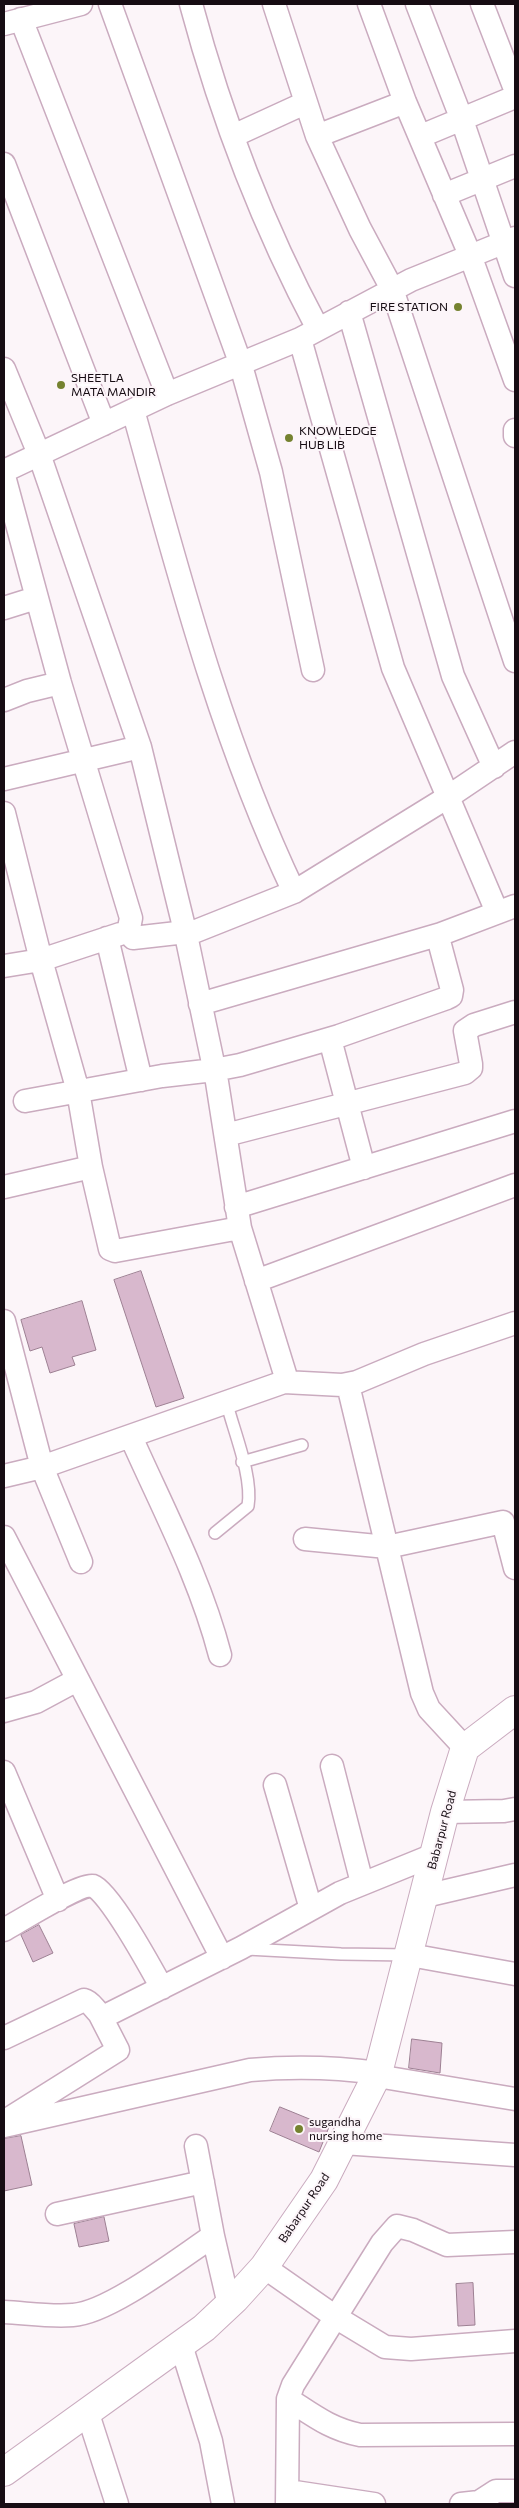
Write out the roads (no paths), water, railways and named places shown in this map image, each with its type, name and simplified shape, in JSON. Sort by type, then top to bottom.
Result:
[{"type":"street","points":[[81,4],[48,8],[12,22],[167,394]]},
{"type":"street","points":[[110,4],[240,362],[271,472],[313,670]]},
{"type":"street","points":[[191,4],[233,136],[309,334],[393,668],[448,797],[506,909],[441,934],[200,1004]]},
{"type":"street","points":[[274,4],[317,136],[360,229],[392,289],[515,661]]},
{"type":"street","points":[[368,4],[405,102],[470,255],[515,380]]},
{"type":"street","points":[[417,4],[462,120],[482,179],[510,240],[515,276]]},
{"type":"street","points":[[482,4],[515,89]]},
{"type":"street","points":[[421,136],[515,97]]},
{"type":"street","points":[[317,136],[405,102]]},
{"type":"street","points":[[233,136],[305,103]]},
{"type":"street","points":[[4,164],[104,424]]},
{"type":"street","points":[[444,194],[515,166]]},
{"type":"street","points":[[4,470],[167,394],[309,334],[392,289],[510,240]]},
{"type":"street","points":[[349,312],[453,676],[494,766]]},
{"type":"street","points":[[4,369],[39,454],[140,747],[186,933],[226,1135],[238,1218],[285,1374],[284,1382]]},
{"type":"street","points":[[133,410],[171,549],[219,702],[272,844],[294,892]]},
{"type":"street","points":[[515,430],[515,436]]},
{"type":"street","points":[[4,476],[60,683],[131,918],[129,928],[133,938],[186,933],[294,892],[515,754]]},
{"type":"street","points":[[4,608],[36,598]]},
{"type":"street","points":[[4,700],[27,691],[60,683]]},
{"type":"street","points":[[4,779],[140,747]]},
{"type":"street","points":[[4,813],[41,960],[78,1091],[91,1167],[109,1246],[112,1250],[238,1218],[364,1168],[515,1121]]},
{"type":"street","points":[[4,966],[41,960],[107,938],[129,928]]},
{"type":"street","points":[[25,1101],[141,1080],[214,1070],[282,1054],[451,996],[452,990],[439,941],[441,934]]},
{"type":"street","points":[[107,938],[141,1080]]},
{"type":"street","points":[[226,1135],[465,1073],[471,1068],[465,1031],[474,1025],[515,1012]]},
{"type":"street","points":[[330,1039],[364,1168]]},
{"type":"street","points":[[4,1187],[91,1167]]},
{"type":"street","points":[[256,1281],[515,1185]]},
{"type":"street","points":[[4,1321],[12,1386],[42,1467],[81,1562]]},
{"type":"street","points":[[4,1476],[42,1467],[227,1404],[284,1382],[348,1385],[424,1354],[515,1323]]},
{"type":"street","points":[[348,1385],[426,1703],[466,1748],[515,1710]]},
{"type":"street","points":[[131,1437],[209,1612],[220,1655]]},
{"type":"street","points":[[305,1539],[387,1547],[503,1522],[515,1568]]},
{"type":"street","points":[[4,1537],[77,1680],[231,1953]]},
{"type":"street","points":[[4,1711],[36,1702],[77,1680]]},
{"type":"street","name":"Babarpur Road","points":[[4,2472],[181,2345],[229,2305],[264,2267],[324,2180],[377,2075],[446,1812],[466,1748]]},
{"type":"street","points":[[332,1766],[362,1883]]},
{"type":"street","points":[[4,1772],[58,1900]]},
{"type":"street","points":[[275,1785],[312,1908]]},
{"type":"street","points":[[446,1812],[504,1811],[515,1808]]},
{"type":"street","points":[[100,2015],[105,2016],[162,1988],[362,1883],[436,1854]]},
{"type":"street","points":[[425,1896],[515,1875]]},
{"type":"street","points":[[4,1930],[83,1887],[92,1886],[99,1890],[124,1923],[162,1988]]},
{"type":"street","points":[[410,1955],[515,1974]]},
{"type":"street","points":[[4,2038],[84,2000],[89,2002],[100,2015],[118,2050],[4,2121]]},
{"type":"street","points":[[4,2126],[250,2070],[281,2067],[336,2068],[515,2099]]},
{"type":"street","points":[[343,2143],[515,2155]]},
{"type":"street","points":[[196,2146],[213,2236],[229,2305]]},
{"type":"street","points":[[57,2214],[202,2182]]},
{"type":"street","points":[[374,2504],[287,2498],[288,2399],[296,2380],[337,2318],[382,2243],[397,2226],[413,2230],[447,2245],[515,2242]]},
{"type":"street","points":[[4,2312],[73,2315],[90,2312],[122,2296],[213,2236]]},
{"type":"street","points":[[264,2267],[337,2318],[385,2347],[397,2349],[515,2342]]},
{"type":"street","points":[[181,2345],[210,2441],[223,2504]]},
{"type":"street","points":[[288,2399],[330,2426],[340,2431],[360,2435],[515,2434]]},
{"type":"street","points":[[87,2411],[117,2504]]},
{"type":"street","points":[[473,2504],[496,2491],[515,2491]]},
{"type":"lane","points":[[215,1533],[248,1506],[247,1485],[227,1404]]},
{"type":"lane","points":[[242,1462],[302,1445]]},
{"type":"lane","points":[[231,1953],[410,1955]]},
{"type":"place","name":"FIRE STATION","points":[[458,307]]},
{"type":"place","name":"SHEETLA MATA MANDIR","points":[[61,385]]},
{"type":"place","name":"KNOWLEDGE HUB LIB","points":[[289,438]]},
{"type":"place","name":"sugandha nursing home","points":[[299,2129]]}]
